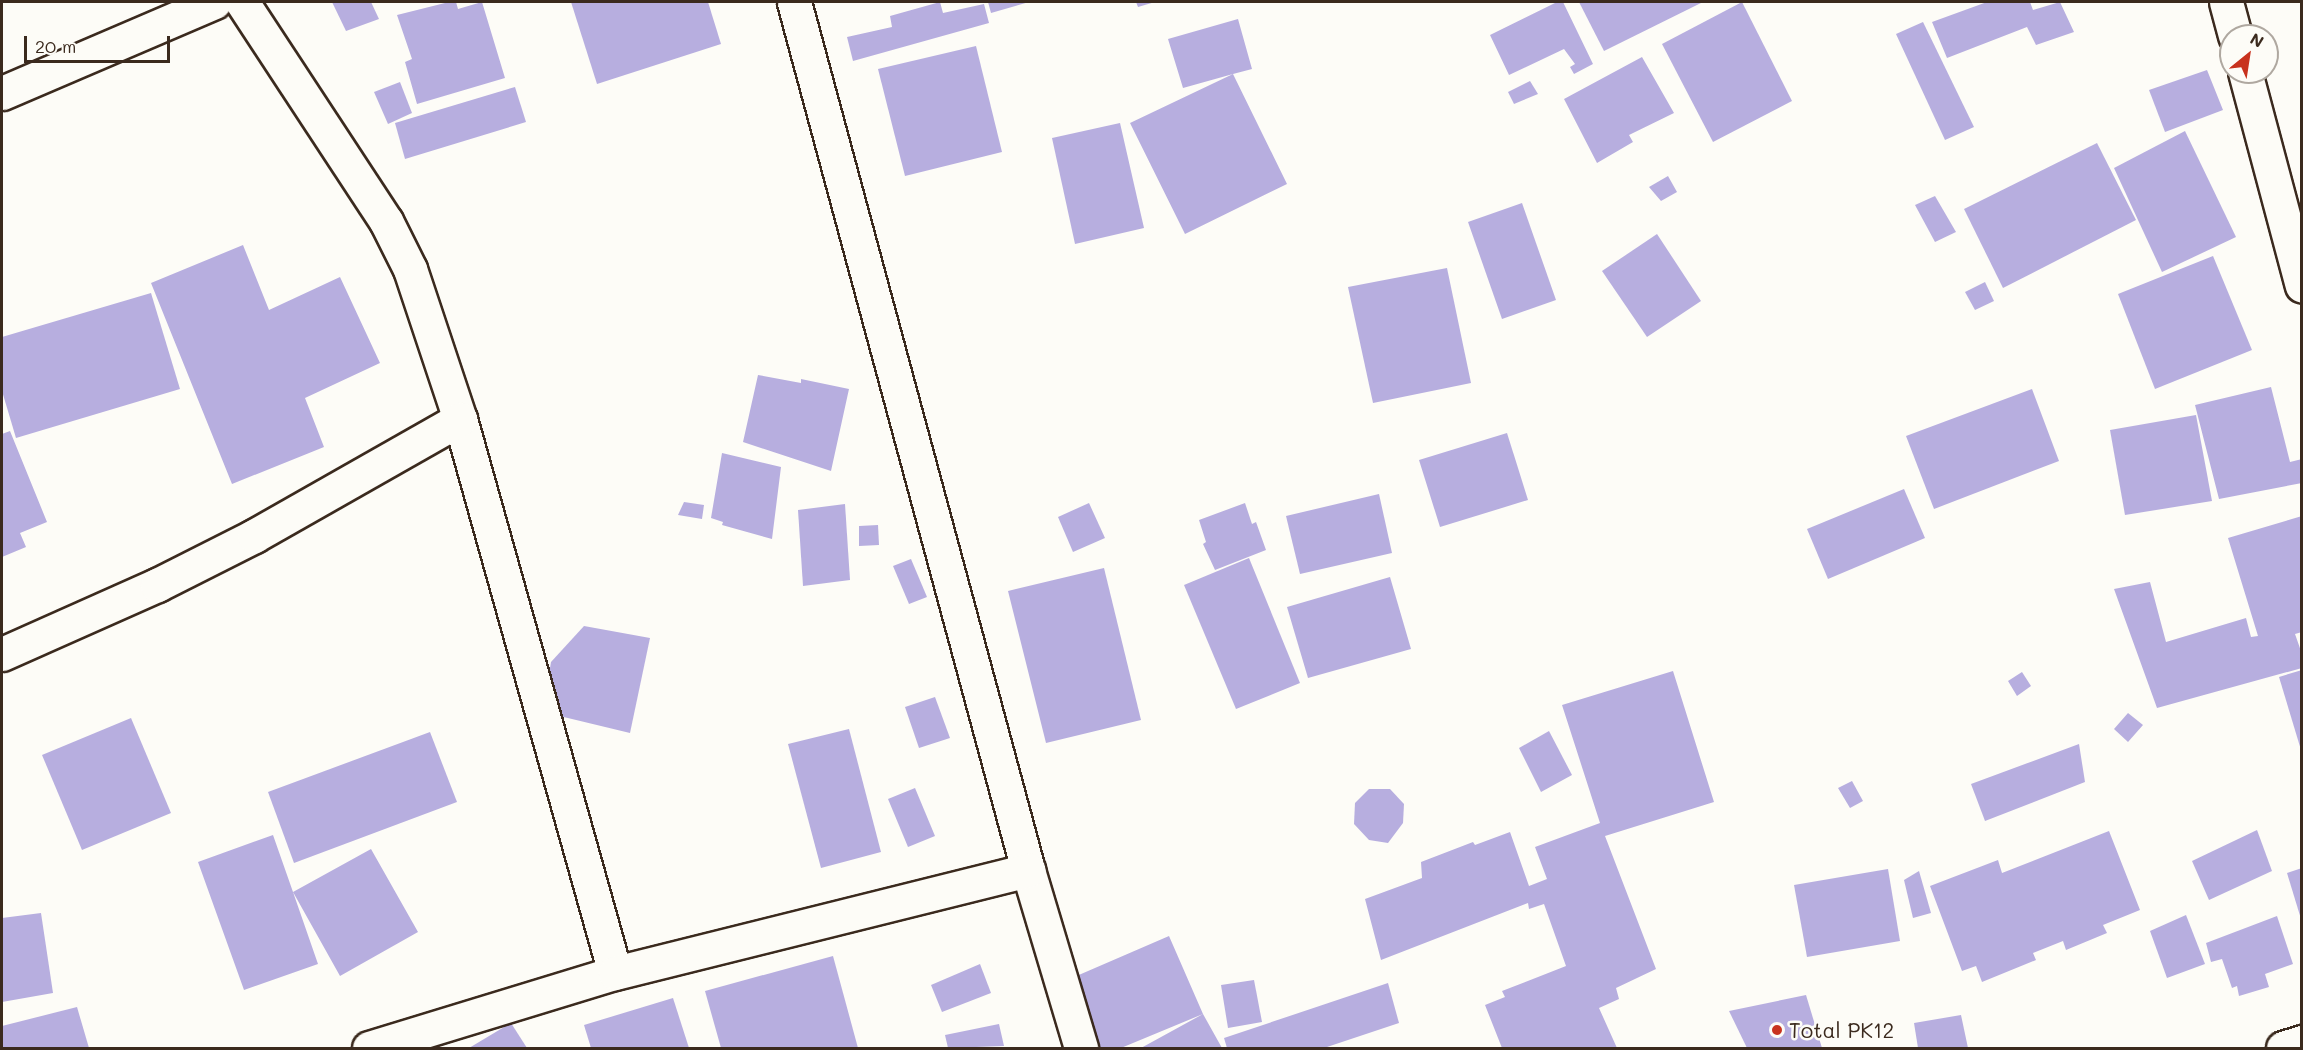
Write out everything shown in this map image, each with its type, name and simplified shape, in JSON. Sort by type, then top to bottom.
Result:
[{"type":"street","points":[[2,93],[214,2]]},
{"type":"street","points":[[242,2],[386,221],[410,269],[460,419],[615,973]]},
{"type":"street","points":[[794,2],[1028,870],[1081,1048]]},
{"type":"street","points":[[2226,2],[2232,24]]},
{"type":"street","points":[[2248,84],[2301,286]]},
{"type":"street","points":[[2,654],[157,585],[244,541],[460,419]]},
{"type":"street","points":[[369,1048],[615,973],[1028,870]]},
{"type":"street","points":[[2283,1048],[2301,1042]]},
{"type":"building","points":[[332,2],[371,2],[379,19],[346,31]]},
{"type":"building","points":[[456,2],[458,9],[482,2],[505,78],[417,104],[405,62],[412,59],[397,15]]},
{"type":"building","points":[[571,2],[708,2],[721,44],[597,84]]},
{"type":"building","points":[[940,2],[943,13],[984,4],[989,23],[853,61],[847,37],[892,27],[890,16]]},
{"type":"building","points":[[988,2],[1029,2],[991,13]]},
{"type":"building","points":[[1136,2],[1155,2],[1138,7]]},
{"type":"building","points":[[1557,2],[1563,2],[1593,64],[1574,74],[1570,67],[1575,64],[1564,49],[1509,75],[1490,35]]},
{"type":"building","points":[[1579,2],[1703,2],[1604,51]]},
{"type":"building","points":[[1742,2],[1792,101],[1713,142],[1662,44]]},
{"type":"building","points":[[1987,2],[2030,2],[2033,10],[2060,2],[2074,32],[2036,45],[2027,27],[1947,58],[1932,22]]},
{"type":"building","points":[[1238,19],[1252,69],[1183,88],[1168,39]]},
{"type":"building","points":[[1923,22],[1974,127],[1945,140],[1896,34]]},
{"type":"building","points":[[976,46],[1002,152],[905,176],[878,69]]},
{"type":"building","points":[[1642,57],[1674,113],[1629,135],[1633,142],[1597,163],[1564,99]]},
{"type":"building","points":[[2207,70],[2223,110],[2165,132],[2149,90]]},
{"type":"building","points":[[1233,74],[1287,184],[1185,234],[1130,123]]},
{"type":"building","points":[[1530,81],[1538,94],[1514,104],[1508,92]]},
{"type":"building","points":[[400,82],[412,113],[388,124],[374,92]]},
{"type":"building","points":[[515,87],[526,122],[405,159],[395,123]]},
{"type":"building","points":[[1120,123],[1144,228],[1075,244],[1052,138]]},
{"type":"building","points":[[2185,131],[2236,237],[2162,272],[2114,168]]},
{"type":"building","points":[[2097,143],[2136,220],[2003,288],[1964,209]]},
{"type":"building","points":[[1668,176],[1677,192],[1661,201],[1649,187]]},
{"type":"building","points":[[1935,196],[1956,232],[1935,242],[1915,205]]},
{"type":"building","points":[[1522,203],[1556,300],[1502,319],[1468,222]]},
{"type":"building","points":[[1657,234],[1701,301],[1647,337],[1602,271]]},
{"type":"building","points":[[243,245],[269,310],[340,277],[380,363],[305,398],[324,447],[232,484],[151,283]]},
{"type":"building","points":[[2213,256],[2252,350],[2155,389],[2118,294]]},
{"type":"building","points":[[1447,268],[1471,383],[1373,403],[1348,287]]},
{"type":"building","points":[[1985,282],[1994,301],[1975,310],[1965,292]]},
{"type":"building","points":[[151,293],[180,389],[16,438],[2,391],[2,337]]},
{"type":"building","points":[[758,375],[801,383],[801,379],[849,389],[831,471],[743,442]]},
{"type":"building","points":[[2271,387],[2290,462],[2302,459],[2302,483],[2219,499],[2195,405]]},
{"type":"building","points":[[2032,389],[2059,461],[1934,509],[1906,436]]},
{"type":"building","points":[[2196,415],[2212,501],[2125,515],[2110,430]]},
{"type":"building","points":[[10,431],[47,522],[20,533],[26,547],[2,557],[2,434]]},
{"type":"building","points":[[1507,433],[1528,500],[1440,527],[1419,460]]},
{"type":"building","points":[[722,453],[781,467],[772,539],[722,525],[723,522],[711,518]]},
{"type":"building","points":[[1904,489],[1925,538],[1828,579],[1807,529]]},
{"type":"building","points":[[1379,494],[1392,553],[1300,574],[1286,516]]},
{"type":"building","points":[[684,502],[704,505],[702,519],[678,515]]},
{"type":"building","points":[[1089,503],[1105,538],[1073,552],[1058,517]]},
{"type":"building","points":[[1245,503],[1252,524],[1256,522],[1266,550],[1215,570],[1203,544],[1206,542],[1199,520]]},
{"type":"building","points":[[845,504],[850,580],[803,586],[798,510]]},
{"type":"building","points":[[2302,516],[2302,632],[2295,634],[2302,654],[2302,668],[2157,708],[2114,589],[2150,582],[2166,642],[2246,618],[2251,637],[2258,636],[2228,538]]},
{"type":"building","points":[[878,525],[879,545],[859,546],[859,526]]},
{"type":"building","points":[[1249,558],[1300,683],[1236,709],[1184,585]]},
{"type":"building","points":[[911,559],[927,597],[909,604],[893,566]]},
{"type":"building","points":[[1104,568],[1141,720],[1046,743],[1008,591]]},
{"type":"building","points":[[1390,577],[1411,649],[1308,678],[1287,607]]},
{"type":"building","points":[[584,626],[650,638],[630,733],[543,712],[551,662]]},
{"type":"building","points":[[2302,670],[2302,750],[2301,750],[2279,677]]},
{"type":"building","points":[[1673,671],[1714,802],[1605,836],[1656,969],[1616,988],[1619,999],[1599,1008],[1617,1048],[1502,1048],[1485,1005],[1505,997],[1502,991],[1566,966],[1544,904],[1529,909],[1528,903],[1381,960],[1365,899],[1422,878],[1421,862],[1473,842],[1475,845],[1510,832],[1529,886],[1547,879],[1535,847],[1600,823],[1562,705]]},
{"type":"building","points":[[2022,672],[2031,686],[2017,696],[2008,681]]},
{"type":"building","points":[[935,697],[950,738],[919,748],[905,707]]},
{"type":"building","points":[[2128,713],[2143,725],[2128,742],[2114,729]]},
{"type":"building","points":[[131,718],[171,813],[82,850],[42,755]]},
{"type":"building","points":[[849,729],[881,852],[821,868],[788,744]]},
{"type":"building","points":[[1549,731],[1572,775],[1541,792],[1519,748]]},
{"type":"building","points":[[430,732],[457,802],[294,863],[268,792]]},
{"type":"building","points":[[2079,744],[2085,782],[1985,821],[1971,784]]},
{"type":"building","points":[[1852,781],[1863,801],[1850,808],[1838,788]]},
{"type":"building","points":[[915,788],[935,836],[908,847],[888,799]]},
{"type":"building","points":[[1369,789],[1390,789],[1404,804],[1403,823],[1388,843],[1369,840],[1354,824],[1355,803]]},
{"type":"building","points":[[2257,830],[2272,871],[2209,900],[2192,861]]},
{"type":"building","points":[[2109,831],[2140,910],[2103,925],[2107,933],[2066,950],[2063,941],[2033,953],[2036,960],[1982,982],[1976,966],[1962,971],[1930,886],[1998,860],[2002,873]]},
{"type":"building","points":[[273,835],[318,964],[244,990],[198,862]]},
{"type":"building","points":[[371,849],[418,932],[340,976],[293,892]]},
{"type":"building","points":[[2302,868],[2302,919],[2301,919],[2287,873]]},
{"type":"building","points":[[1888,869],[1900,941],[1807,957],[1794,885]]},
{"type":"building","points":[[1919,871],[1931,913],[1913,918],[1904,880]]},
{"type":"building","points":[[41,913],[53,993],[2,1002],[2,918]]},
{"type":"building","points":[[2186,915],[2205,964],[2167,978],[2150,931]]},
{"type":"building","points":[[2277,916],[2293,964],[2265,974],[2269,987],[2239,996],[2237,986],[2232,988],[2222,959],[2211,962],[2206,943]]},
{"type":"building","points":[[1169,936],[1203,1014],[1121,1048],[1078,1048],[1051,987]]},
{"type":"building","points":[[833,956],[858,1048],[721,1048],[705,991]]},
{"type":"building","points":[[980,964],[991,993],[942,1012],[931,985]]},
{"type":"building","points":[[1254,980],[1262,1022],[1228,1028],[1221,985]]},
{"type":"building","points":[[1388,983],[1399,1023],[1324,1048],[1227,1048],[1224,1038]]},
{"type":"building","name":"Total PK12","points":[[1806,995],[1822,1048],[1747,1048],[1729,1011]]},
{"type":"building","points":[[673,998],[689,1048],[591,1048],[584,1025]]},
{"type":"building","points":[[77,1007],[89,1048],[2,1048],[2,1026]]},
{"type":"building","points":[[1203,1014],[1222,1048],[1141,1048]]},
{"type":"building","points":[[1961,1015],[1968,1048],[1918,1048],[1914,1023]]},
{"type":"building","points":[[511,1023],[527,1048],[469,1048]]},
{"type":"building","points":[[999,1024],[1004,1046],[948,1048],[945,1035]]},
{"type":"place","name":"Total PK12","points":[[1777,1030]]}]
